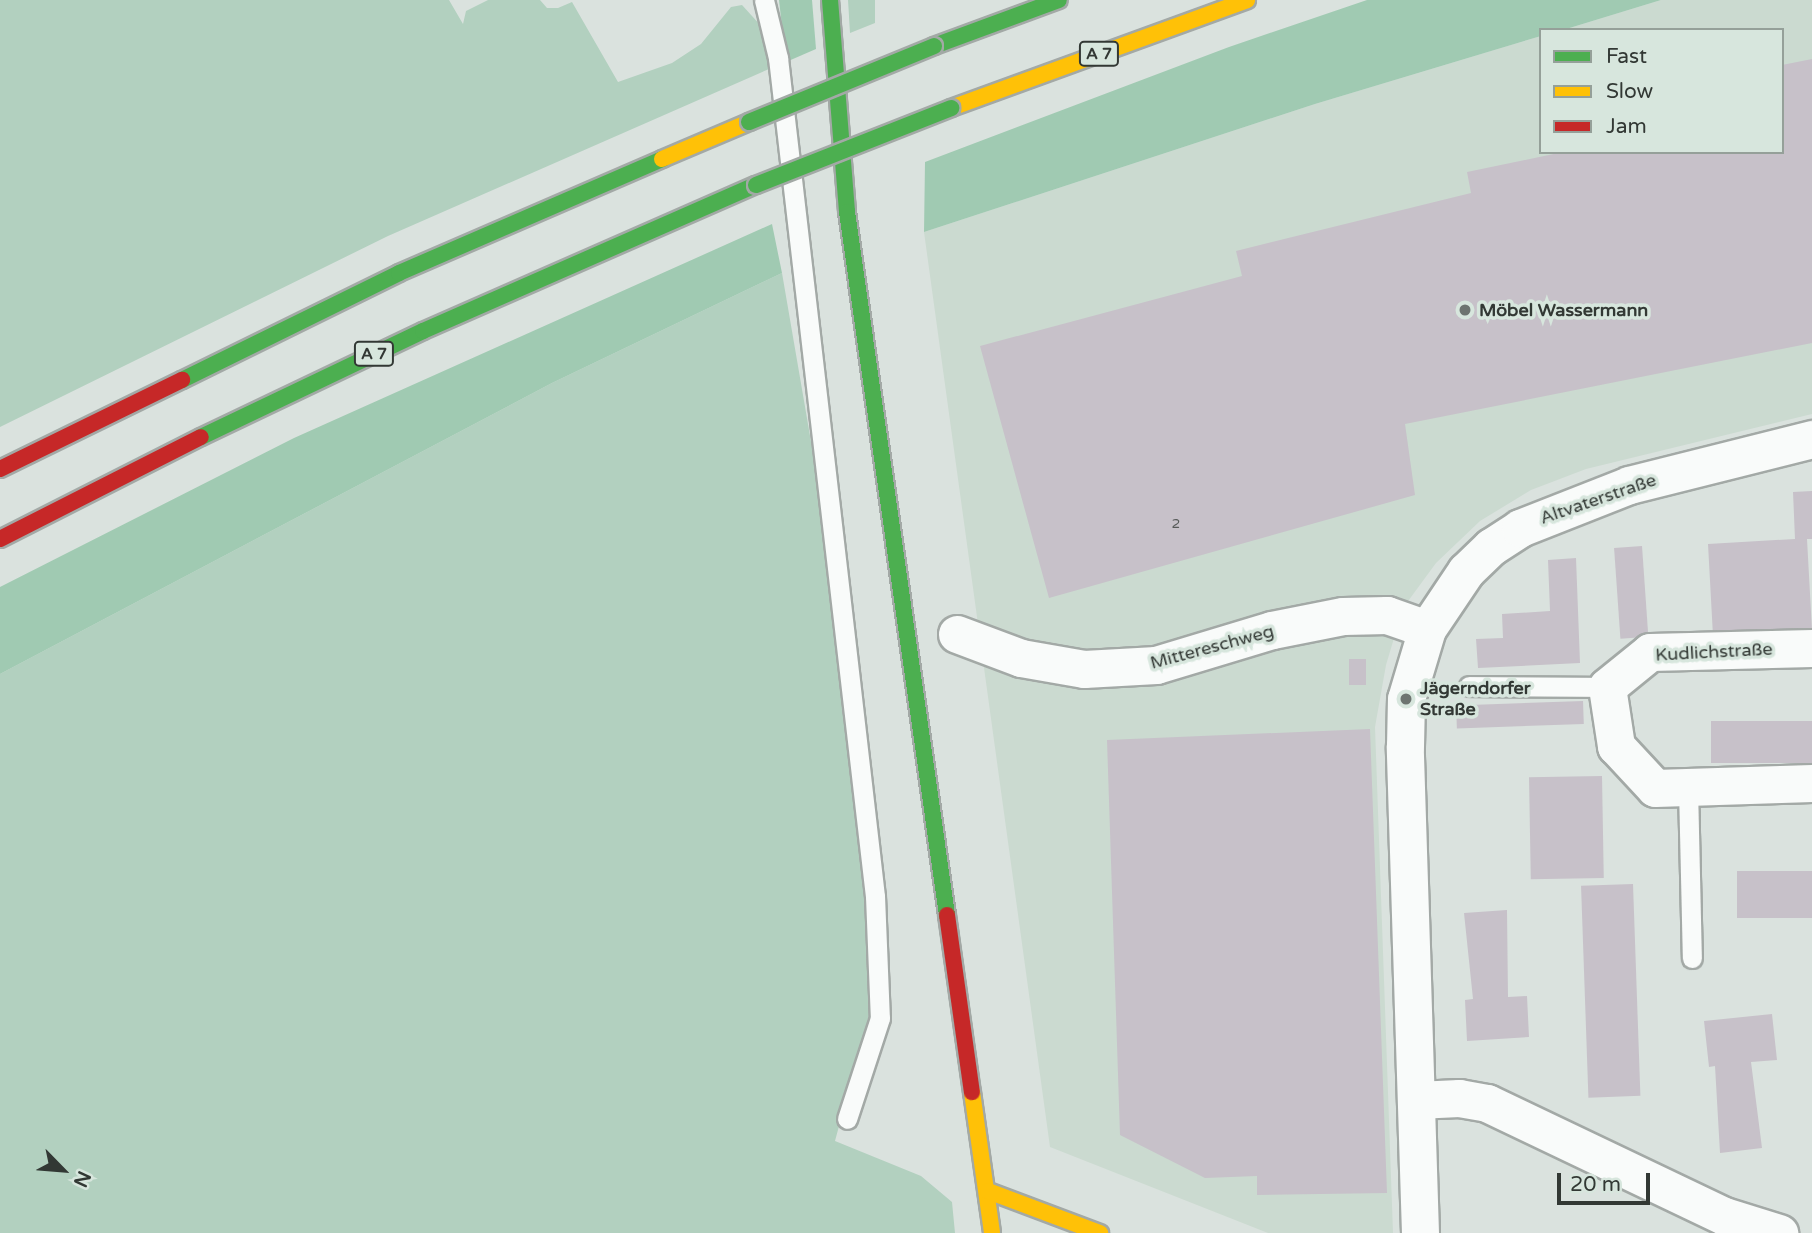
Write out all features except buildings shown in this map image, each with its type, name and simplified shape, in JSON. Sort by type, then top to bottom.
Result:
[{"type":"main road","points":[[830,0],[847,212],[992,1233]]},
{"type":"main road","points":[[0,469],[399,273],[748,122],[934,46],[1059,0]]},
{"type":"main road","name":"A 7","points":[[0,539],[118,476],[423,331],[756,185],[951,108],[1247,0]]},
{"type":"main road","points":[[988,1191],[1100,1233]]},
{"type":"street","name":"Altvaterstraße","points":[[1427,629],[1466,571],[1491,547],[1520,528],[1629,485],[1812,439]]},
{"type":"street","name":"Mittereschweg","points":[[957,634],[1021,658],[1084,669],[1156,664],[1272,630],[1343,616],[1387,615],[1427,629]]},
{"type":"street","points":[[1420,1233],[1405,746],[1406,699],[1427,629]]},
{"type":"street","name":"Kudlichstraße","points":[[1607,687],[1650,652],[1812,648]]},
{"type":"street","points":[[1607,687],[1616,746],[1655,788],[1812,783]]},
{"type":"street","points":[[1416,1100],[1459,1098],[1487,1103],[1724,1216],[1779,1233]]},
{"type":"lane","points":[[764,0],[778,58],[875,896],[880,1018],[846,1119]]},
{"type":"lane","points":[[1469,686],[1607,687]]},
{"type":"lane","points":[[1688,787],[1692,958]]},
{"type":"shaded area","name":"Möbel Wassermann","points":[[1661,0],[1812,0],[1812,414],[1586,469],[1531,490],[1480,521],[1436,563],[1403,608],[1386,665],[1375,727],[1393,1233],[1268,1233],[1050,1147],[924,232],[1315,104],[1539,37],[1539,154],[1784,154],[1784,28],[1570,28]]},
{"type":"green space","points":[[0,0],[449,0],[463,24],[466,11],[488,0],[540,0],[547,8],[558,8],[572,2],[618,82],[672,63],[701,44],[731,7],[742,5],[762,27],[769,69],[388,236],[0,427]]},
{"type":"green space","points":[[779,0],[812,0],[816,49],[786,62]]},
{"type":"green space","points":[[848,0],[875,0],[875,23],[850,33]]},
{"type":"green space","points":[[1367,0],[1661,0],[1570,28],[1539,28],[1539,37],[1315,104],[924,232],[925,162],[1229,47]]},
{"type":"green space","points":[[772,224],[782,273],[552,383],[0,674],[0,587],[294,438]]},
{"type":"green space","points":[[782,273],[814,459],[839,642],[869,931],[871,1008],[835,1141],[921,1176],[952,1202],[955,1233],[0,1233],[0,674],[552,383]]},
{"type":"traffic: fast","points":[[830,0],[847,212],[947,915]]},
{"type":"traffic: fast","points":[[934,46],[1059,0]]},
{"type":"traffic: fast","points":[[749,122],[934,46]]},
{"type":"traffic: fast","points":[[756,185],[951,108]]},
{"type":"traffic: fast","points":[[182,380],[399,273],[662,159]]},
{"type":"traffic: fast","points":[[201,437],[423,331],[756,185]]},
{"type":"traffic: slow","points":[[951,108],[1247,0]]},
{"type":"traffic: slow","points":[[662,159],[749,122]]},
{"type":"traffic: slow","points":[[972,1092],[992,1233]]},
{"type":"traffic: slow","points":[[988,1191],[1100,1233]]},
{"type":"traffic: jam","points":[[0,469],[182,380]]},
{"type":"traffic: jam","points":[[0,539],[201,437]]},
{"type":"traffic: jam","points":[[947,915],[972,1092]]},
{"type":"place","name":"Möbel Wassermann","points":[[1465,310]]},
{"type":"place","name":"Jägerndorfer Straße","points":[[1406,699]]}]
